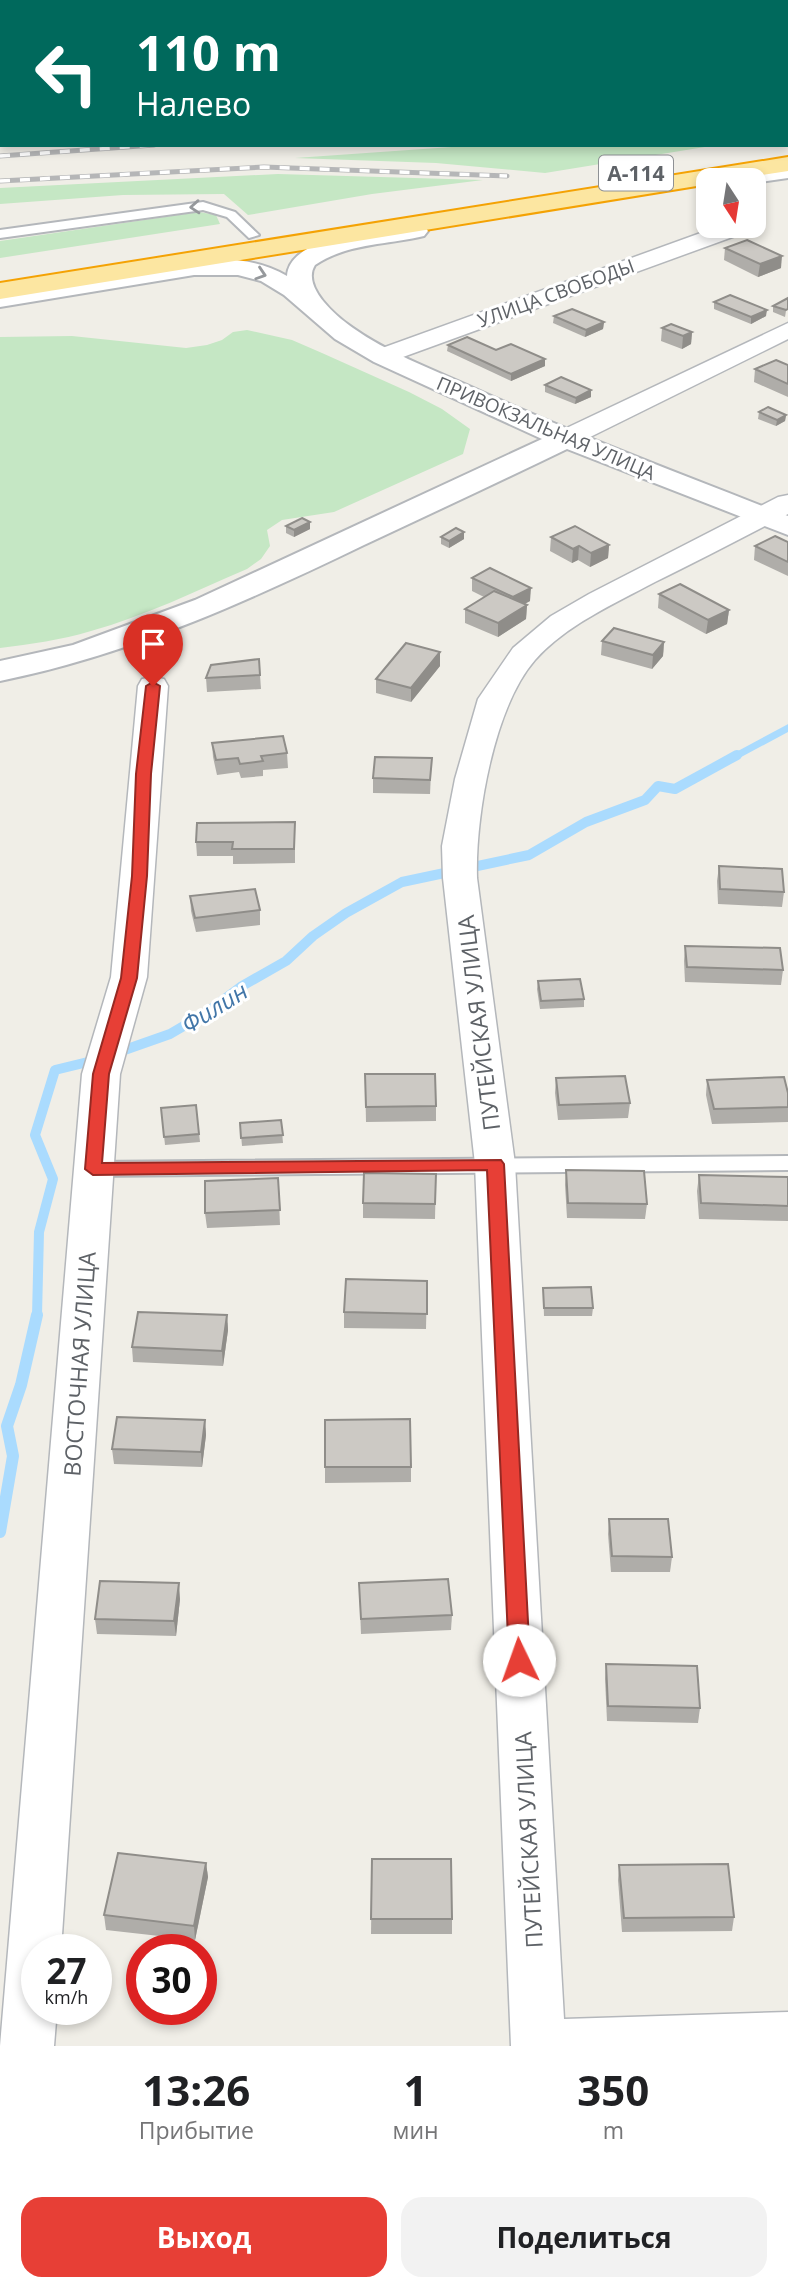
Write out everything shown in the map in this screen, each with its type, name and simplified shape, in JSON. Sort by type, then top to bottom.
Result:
[{"type":"highway","name":"А-114","points":[[0,276],[788,150]]},
{"type":"highway","name":"А-114","points":[[0,290],[788,164]]},
{"type":"street","points":[[766,174],[788,171]]},
{"type":"street","points":[[315,309],[302,284],[300,268],[306,260],[327,248],[696,185]]},
{"type":"street","name":"УЛИЦА СВОБОДЫ","points":[[383,356],[708,238]]},
{"type":"street","name":"ПРИВОКЗАЛЬНАЯ УЛИЦА","points":[[0,299],[218,267],[238,268],[270,276],[293,290],[344,334],[383,356],[565,439],[779,515]]},
{"type":"street","points":[[0,671],[94,650],[159,627],[241,592],[788,330]]},
{"type":"street","name":"ПУТЕЙСКАЯ УЛИЦА","points":[[538,2046],[495,1164],[460,862],[471,779],[495,699],[524,654],[542,637],[571,616],[779,515]]},
{"type":"street","name":"ВОСТОЧНАЯ УЛИЦА","points":[[27,2046],[93,1169],[105,1058],[129,978],[153,686]]},
{"type":"street","points":[[559,2046],[788,2039]]},
{"type":"lane","points":[[0,234],[193,206],[217,207],[236,217],[253,235]]},
{"type":"lane","points":[[0,227],[101,220]]},
{"type":"lane","points":[[93,1169],[788,1163]]},
{"type":"green space","points":[[452,147],[705,147],[545,173],[436,163],[295,158]]},
{"type":"green space","points":[[278,174],[483,180],[372,194],[248,215],[224,194],[123,195],[0,204],[0,188]]},
{"type":"green space","points":[[199,212],[216,215],[220,224],[0,258],[0,241]]},
{"type":"green space","points":[[247,330],[292,340],[442,409],[470,429],[463,454],[334,512],[282,520],[267,530],[270,546],[261,559],[247,569],[170,603],[80,634],[0,648],[0,337],[72,336],[186,348],[207,345],[222,340],[233,332]]},
{"type":"building","points":[[747,240],[782,256],[760,264],[725,248]]},
{"type":"building","points":[[730,295],[767,310],[751,317],[714,302]]},
{"type":"building","points":[[788,298],[788,309],[773,306]]},
{"type":"building","points":[[572,309],[604,322],[586,330],[554,316]]},
{"type":"building","points":[[671,324],[692,332],[683,336],[662,328]]},
{"type":"building","points":[[467,337],[496,350],[511,344],[545,359],[511,374],[448,345]]},
{"type":"building","points":[[776,360],[788,365],[788,384],[755,369]]},
{"type":"building","points":[[561,377],[591,390],[576,398],[545,385]]},
{"type":"building","points":[[768,407],[786,415],[777,420],[759,412]]},
{"type":"building","points":[[302,518],[310,522],[294,530],[286,526]]},
{"type":"building","points":[[575,526],[609,545],[591,553],[579,546],[573,549],[551,537]]},
{"type":"building","points":[[456,528],[464,532],[449,541],[441,537]]},
{"type":"building","points":[[775,536],[788,542],[788,562],[755,546]]},
{"type":"building","points":[[490,568],[531,588],[513,597],[472,578]]},
{"type":"building","points":[[680,584],[729,610],[708,620],[659,594]]},
{"type":"building","points":[[494,591],[527,605],[498,623],[465,609]]},
{"type":"building","points":[[614,628],[664,642],[653,655],[602,641]]},
{"type":"building","points":[[406,643],[440,652],[411,688],[376,679]]},
{"type":"building","points":[[259,659],[260,675],[206,678],[211,665]]},
{"type":"building","points":[[283,736],[287,753],[261,756],[263,761],[240,764],[238,758],[216,760],[212,743]]},
{"type":"building","points":[[375,757],[432,758],[430,780],[373,778]]},
{"type":"building","points":[[295,822],[294,849],[232,849],[233,842],[196,842],[197,823]]},
{"type":"building","points":[[719,866],[782,869],[784,892],[720,889]]},
{"type":"building","points":[[255,889],[260,910],[195,918],[190,896]]},
{"type":"building","points":[[685,946],[780,948],[783,970],[687,967]]},
{"type":"building","points":[[580,979],[584,999],[541,1001],[538,981]]},
{"type":"building","points":[[365,1074],[435,1074],[436,1106],[366,1107]]},
{"type":"building","points":[[625,1076],[630,1103],[559,1105],[556,1078]]},
{"type":"building","points":[[784,1077],[788,1107],[714,1109],[707,1080]]},
{"type":"building","points":[[196,1105],[199,1134],[164,1137],[161,1108]]},
{"type":"building","points":[[281,1120],[283,1135],[241,1138],[240,1123]]},
{"type":"building","points":[[566,1170],[644,1171],[647,1204],[568,1203]]},
{"type":"building","points":[[364,1173],[436,1174],[435,1204],[363,1203]]},
{"type":"building","points":[[699,1175],[788,1177],[788,1206],[701,1203]]},
{"type":"building","points":[[278,1178],[280,1210],[205,1213],[205,1181]]},
{"type":"building","points":[[346,1279],[427,1281],[427,1314],[344,1312]]},
{"type":"building","points":[[591,1287],[593,1308],[544,1308],[543,1288]]},
{"type":"building","points":[[138,1312],[227,1315],[222,1351],[132,1347]]},
{"type":"building","points":[[117,1417],[205,1420],[201,1452],[112,1449]]},
{"type":"building","points":[[410,1419],[411,1467],[325,1467],[325,1420]]},
{"type":"building","points":[[609,1519],[668,1519],[672,1557],[612,1556]]},
{"type":"building","points":[[448,1579],[452,1615],[361,1619],[359,1583]]},
{"type":"building","points":[[100,1581],[179,1583],[174,1621],[95,1619]]},
{"type":"building","points":[[606,1664],[697,1666],[700,1708],[608,1706]]},
{"type":"building","points":[[118,1853],[206,1863],[194,1926],[104,1915]]},
{"type":"building","points":[[372,1859],[451,1859],[452,1919],[371,1919]]},
{"type":"building","points":[[728,1864],[734,1917],[624,1918],[619,1865]]},
{"type":"waterway","name":"Филин","points":[[734,757],[788,728]]},
{"type":"waterway","name":"Филин","points":[[116,1053],[170,1034],[206,1013],[242,986],[286,961],[313,936],[346,913],[402,882],[529,855],[586,822],[645,800],[658,786],[675,789],[737,755]]},
{"type":"waterway","name":"Филин","points":[[37,1316],[39,1232],[53,1179],[35,1135],[55,1070],[96,1060]]},
{"type":"waterway","name":"Филин","points":[[0,1532],[13,1456],[7,1426],[21,1385],[37,1315]]},
{"type":"railway","points":[[0,156],[126,147]]},
{"type":"railway","points":[[0,181],[264,167],[507,176]]},
{"type":"route","points":[[153,686],[129,978],[101,1074],[93,1169],[495,1164],[519,1660]]}]
